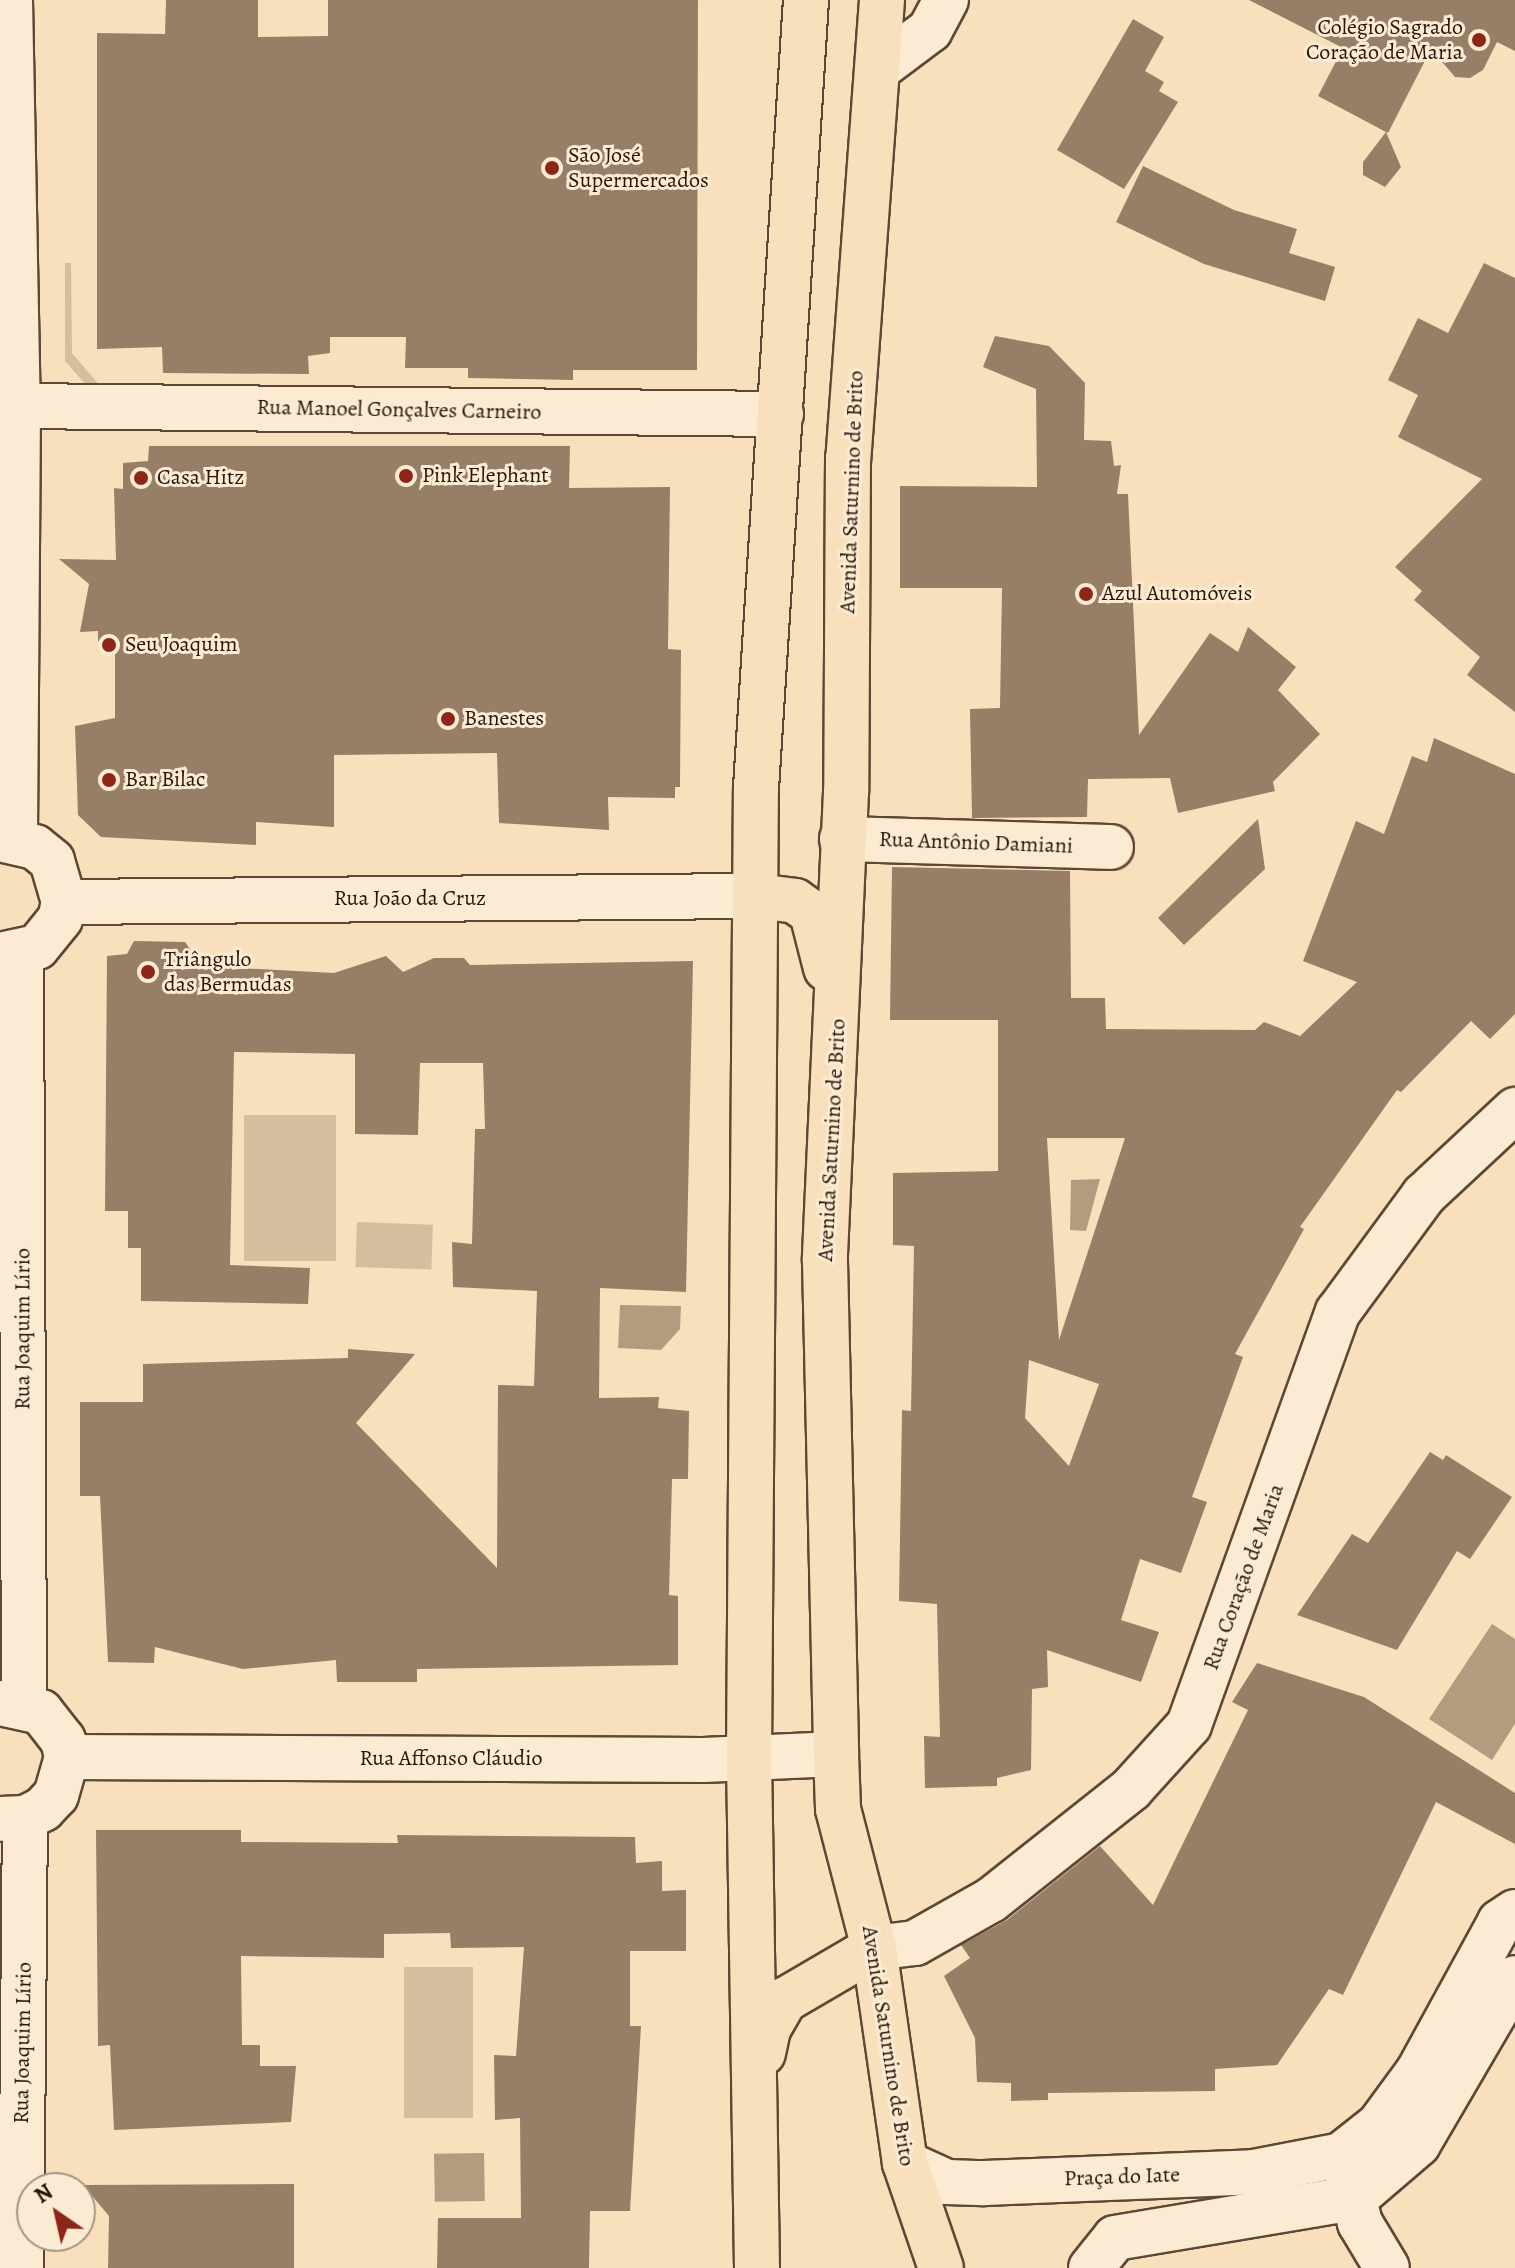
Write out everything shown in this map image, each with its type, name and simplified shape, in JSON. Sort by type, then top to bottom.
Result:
[{"type":"main road","points":[[757,2268],[758,2079],[749,1757],[756,788],[806,0]]},
{"type":"main road","name":"Avenida Saturnino de Brito","points":[[882,0],[848,458],[838,1058],[825,1261],[836,1754],[838,1809],[874,1948],[905,2163],[941,2268]]},
{"type":"main road","points":[[756,896],[795,901],[812,913],[822,934],[838,1058]]},
{"type":"main road","points":[[758,2079],[768,2029],[785,2000],[874,1948]]},
{"type":"street","points":[[10,0],[18,406],[8,839],[52,861],[64,902],[50,935],[10,955]]},
{"type":"street","points":[[878,69],[930,30],[946,0]]},
{"type":"street","name":"Rua Manoel Gonçalves Carneiro","points":[[18,406],[781,414]]},
{"type":"street","name":"Rua Antônio Damiani","points":[[842,839],[1111,847]]},
{"type":"street","name":"Rua João da Cruz","points":[[64,902],[756,896]]},
{"type":"street","name":"Rua Joaquim Lírio","points":[[10,955],[12,1704]]},
{"type":"street","name":"Rua Coração de Maria","points":[[874,1948],[915,1943],[991,1900],[1131,1789],[1189,1725],[1338,1312],[1424,1195],[1515,1110]]},
{"type":"street","points":[[12,1704],[54,1724],[67,1757],[56,1795],[12,1819]]},
{"type":"street","name":"Rua Affonso Cláudio","points":[[67,1757],[749,1757],[836,1754]]},
{"type":"street","name":"Rua Joaquim Lírio","points":[[12,1819],[21,2268]]},
{"type":"street","points":[[1387,2268],[1360,2223],[1341,2155],[1379,2125],[1418,2072],[1500,1922],[1515,1912]]},
{"type":"street","points":[[1091,2268],[1115,2238],[1355,2198],[1418,2144],[1515,1978]]},
{"type":"street","name":"Praça do Iate","points":[[905,2163],[947,2182],[984,2183],[1253,2172],[1341,2155]]},
{"type":"shaded area","points":[[65,263],[71,263],[72,353],[101,387],[94,394],[65,361]]},
{"type":"shaded area","points":[[244,1115],[336,1115],[336,1261],[244,1261]]},
{"type":"shaded area","points":[[1100,1179],[1086,1231],[1070,1230],[1071,1180]]},
{"type":"shaded area","points":[[357,1222],[433,1225],[431,1270],[355,1267]]},
{"type":"shaded area","points":[[620,1305],[681,1306],[680,1329],[661,1350],[618,1348]]},
{"type":"shaded area","points":[[1492,1624],[1515,1639],[1515,1724],[1492,1760],[1429,1719]]},
{"type":"shaded area","points":[[404,1967],[473,1967],[473,2118],[404,2118]]},
{"type":"shaded area","points":[[484,2153],[485,2201],[435,2202],[434,2154]]},
{"type":"building","points":[[166,0],[258,0],[258,37],[328,36],[328,0],[698,0],[697,370],[573,370],[573,380],[468,378],[468,368],[405,368],[406,337],[330,337],[330,353],[308,356],[309,374],[163,373],[162,347],[97,349],[97,33],[165,34]]},
{"type":"building","points":[[1249,0],[1515,0],[1515,51],[1497,42],[1483,70],[1470,78],[1455,77],[1431,49],[1388,133],[1318,96],[1343,48]]},
{"type":"building","points":[[1133,19],[1164,37],[1145,71],[1164,82],[1159,91],[1178,102],[1124,189],[1057,150]]},
{"type":"building","points":[[1386,132],[1401,167],[1385,187],[1363,175],[1363,162]]},
{"type":"building","points":[[1143,166],[1234,210],[1297,229],[1289,253],[1335,267],[1325,301],[1204,264],[1116,222]]},
{"type":"building","points":[[1484,263],[1515,278],[1515,712],[1467,675],[1480,657],[1414,600],[1422,591],[1395,567],[1482,479],[1398,437],[1418,395],[1388,380],[1418,318],[1448,333]]},
{"type":"building","points":[[995,336],[1049,346],[1085,383],[1084,440],[1111,441],[1114,466],[1121,465],[1117,494],[1128,494],[1139,735],[1210,633],[1238,652],[1248,627],[1296,667],[1278,690],[1320,734],[1273,782],[1275,791],[1178,813],[1170,778],[1088,779],[1087,817],[972,818],[970,709],[1000,708],[1002,588],[900,588],[900,486],[1037,487],[1036,389],[983,367]]},
{"type":"building","points":[[149,446],[570,446],[569,488],[670,487],[668,649],[681,650],[680,787],[675,787],[675,798],[608,797],[609,830],[499,823],[497,753],[334,755],[334,827],[256,822],[256,845],[101,837],[78,815],[75,726],[115,718],[115,643],[98,642],[98,631],[80,632],[89,584],[59,559],[116,560],[114,488],[123,489],[123,463],[148,461]]},
{"type":"building","points":[[1434,738],[1515,774],[1515,1014],[1490,1039],[1471,1021],[1401,1092],[1397,1090],[1300,1227],[1304,1229],[1235,1354],[1243,1357],[1192,1497],[1207,1502],[1181,1573],[1140,1559],[1121,1620],[1159,1632],[1141,1682],[1047,1650],[1048,1687],[1032,1689],[1031,1770],[997,1778],[997,1786],[925,1788],[924,1736],[940,1737],[937,1604],[899,1601],[902,1410],[911,1411],[914,1246],[893,1245],[893,1173],[998,1171],[998,1020],[890,1020],[892,867],[1070,871],[1071,998],[1105,998],[1106,1029],[1255,1030],[1264,1022],[1300,1036],[1357,982],[1303,961],[1356,821],[1384,834],[1412,756],[1427,762]],"holes":[[[1047,1138],[1125,1138],[1059,1340]],[[1029,1360],[1099,1384],[1069,1466],[1025,1418]]]},
{"type":"building","points":[[1258,819],[1265,869],[1184,945],[1158,918]]},
{"type":"building","points":[[134,941],[185,942],[194,955],[220,957],[218,967],[334,973],[386,956],[403,972],[434,958],[464,958],[470,965],[693,961],[686,1292],[600,1288],[599,1398],[659,1397],[658,1408],[689,1411],[688,1479],[672,1479],[669,1595],[678,1596],[678,1665],[417,1669],[417,1682],[337,1682],[336,1660],[243,1669],[155,1647],[154,1663],[108,1662],[100,1496],[80,1496],[80,1402],[143,1402],[143,1364],[348,1358],[348,1349],[415,1354],[356,1423],[497,1568],[498,1385],[534,1386],[537,1291],[453,1287],[452,1242],[472,1244],[475,1129],[485,1129],[483,1063],[420,1063],[418,1135],[355,1134],[355,1054],[234,1052],[230,1265],[310,1268],[308,1304],[141,1301],[141,1248],[128,1248],[128,1211],[105,1211],[107,956],[127,954]]},
{"type":"building","points":[[1430,1452],[1443,1460],[1446,1455],[1512,1497],[1470,1559],[1457,1551],[1397,1650],[1297,1615],[1352,1534],[1368,1543]]},
{"type":"building","points":[[1257,1663],[1364,1697],[1515,1793],[1515,1844],[1436,1802],[1343,1995],[1329,1989],[1277,2065],[1215,2069],[1215,2091],[1048,2093],[1048,2100],[1011,2101],[1011,2083],[977,2082],[975,2038],[944,1976],[970,1958],[961,1945],[1007,1920],[1100,1846],[1153,1905],[1248,1710],[1232,1702]]},
{"type":"building","points":[[96,1830],[241,1830],[241,1842],[398,1843],[397,1835],[635,1837],[636,1863],[662,1861],[662,1891],[686,1890],[686,1951],[630,1951],[630,2026],[641,2026],[630,2211],[590,2211],[589,2268],[437,2268],[438,2218],[521,2218],[520,2118],[495,2120],[494,2055],[516,2056],[524,1947],[451,1948],[450,1933],[384,1934],[384,1958],[241,1956],[242,2045],[260,2045],[260,2066],[296,2066],[291,2122],[114,2130],[110,2045],[98,2046]]},
{"type":"building","points":[[294,2184],[294,2268],[108,2268],[109,2216],[96,2200],[96,2185]]},
{"type":"place","name":"Colégio Sagrado Coração de Maria","points":[[1479,40]]},
{"type":"place","name":"São José Supermercados","points":[[552,168]]},
{"type":"place","name":"Pink Elephant","points":[[406,476]]},
{"type":"place","name":"Casa Hitz","points":[[141,478]]},
{"type":"place","name":"Azul Automóveis","points":[[1086,594]]},
{"type":"place","name":"Seu Joaquim","points":[[109,645]]},
{"type":"place","name":"Banestes","points":[[448,719]]},
{"type":"place","name":"Bar Bilac","points":[[109,780]]},
{"type":"place","name":"Triângulo das Bermudas","points":[[148,972]]}]
